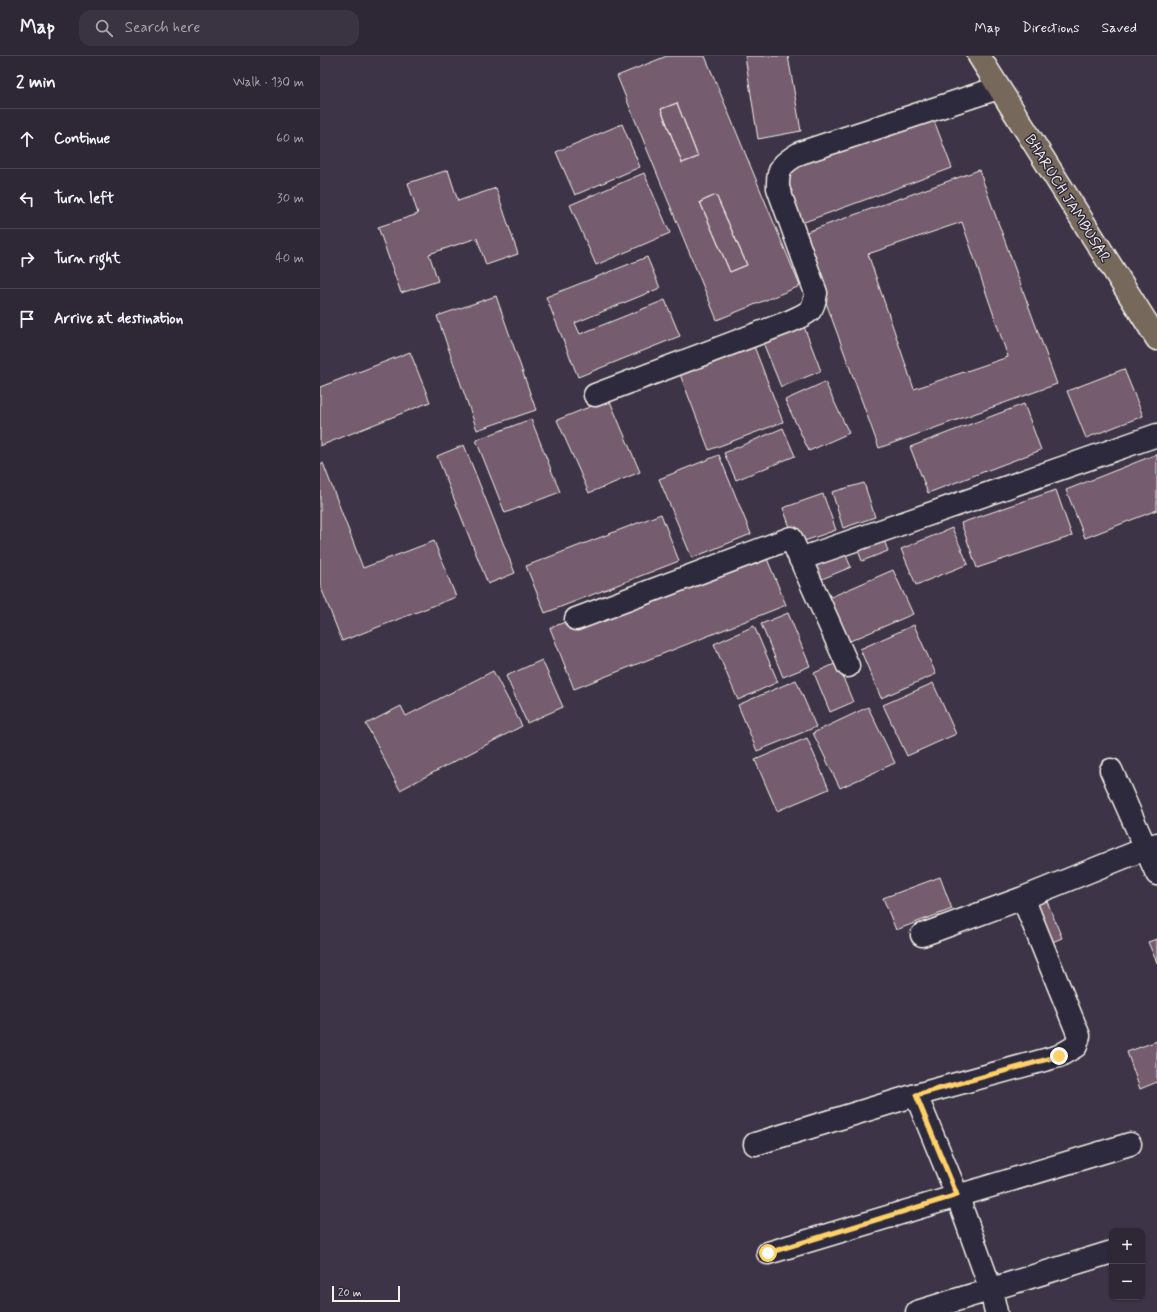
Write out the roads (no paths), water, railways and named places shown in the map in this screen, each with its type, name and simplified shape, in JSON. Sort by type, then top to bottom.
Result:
[{"type":"highway","name":"BHARUCH JAMBUSAR","points":[[979,56],[1157,339]]},
{"type":"street","points":[[595,395],[791,322],[810,311],[814,304],[816,293],[778,188],[777,176],[785,162],[800,153],[998,88]]},
{"type":"street","points":[[800,559],[1157,435]]},
{"type":"street","points":[[576,619],[791,538],[848,666]]},
{"type":"street","points":[[1111,770],[1152,846],[1157,874]]},
{"type":"street","points":[[922,934],[1023,898],[1152,846]]},
{"type":"street","points":[[755,1144],[916,1095],[1059,1056],[1076,1046],[1079,1036],[1023,898]]},
{"type":"street","points":[[916,1095],[957,1195],[991,1290],[996,1312]]},
{"type":"street","points":[[768,1253],[1130,1144]]},
{"type":"street","points":[[918,1312],[1109,1253]]}]
